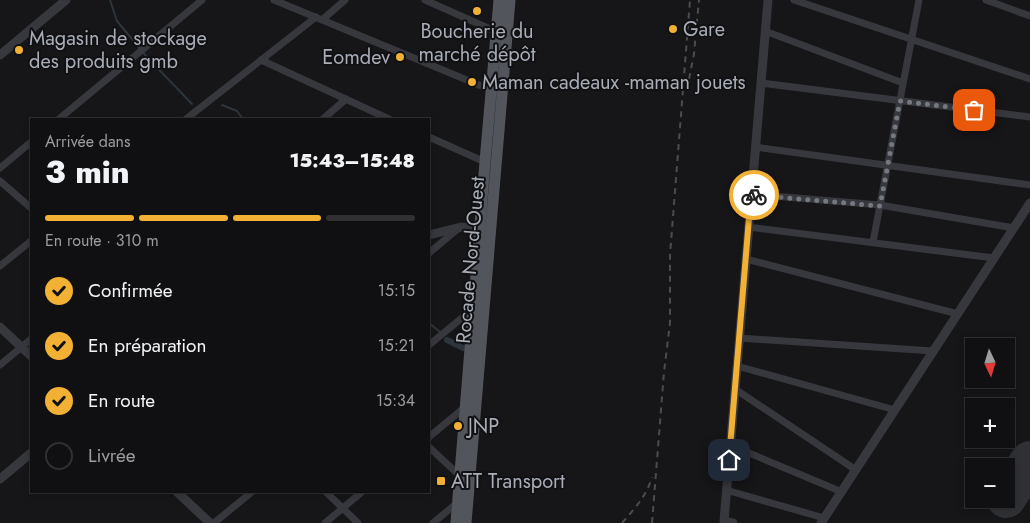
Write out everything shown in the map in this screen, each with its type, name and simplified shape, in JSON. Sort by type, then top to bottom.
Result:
[{"type":"main road","name":"Rocade Nord-Ouest","points":[[466,523],[485,228],[485,162],[500,0]]},
{"type":"main road","name":"Rocade Nord-Ouest","points":[[456,523],[474,308],[485,228],[510,0]]},
{"type":"street","points":[[0,55],[66,0]]},
{"type":"street","points":[[60,118],[202,0]]},
{"type":"street","points":[[274,0],[492,90]]},
{"type":"street","points":[[187,118],[261,60],[345,0]]},
{"type":"street","points":[[425,0],[497,32]]},
{"type":"street","points":[[733,523],[724,521],[726,490],[768,0]]},
{"type":"street","points":[[794,0],[1030,79]]},
{"type":"street","points":[[873,242],[919,0]]},
{"type":"street","points":[[986,0],[1030,16]]},
{"type":"street","points":[[765,32],[904,83]]},
{"type":"street","points":[[261,60],[387,118]]},
{"type":"street","points":[[760,84],[1030,117]]},
{"type":"street","points":[[324,118],[346,99]]},
{"type":"street","points":[[430,137],[485,162]]},
{"type":"street","points":[[0,168],[30,143]]},
{"type":"street","points":[[755,148],[1030,185]]},
{"type":"street","points":[[0,181],[30,207]]},
{"type":"street","points":[[751,194],[880,206],[1014,228]]},
{"type":"street","points":[[726,490],[823,521],[1030,203]]},
{"type":"street","points":[[430,235],[461,227],[485,228]]},
{"type":"street","points":[[430,253],[461,227]]},
{"type":"street","points":[[748,227],[994,258]]},
{"type":"street","points":[[0,266],[30,242]]},
{"type":"street","points":[[746,259],[958,314]]},
{"type":"street","points":[[430,344],[474,308]]},
{"type":"street","points":[[0,327],[30,355]]},
{"type":"street","points":[[739,338],[933,351]]},
{"type":"street","points":[[0,365],[30,340]]},
{"type":"street","points":[[737,366],[895,410]]},
{"type":"street","points":[[735,389],[856,470]]},
{"type":"street","points":[[430,436],[465,407]]},
{"type":"street","points":[[730,445],[842,492]]},
{"type":"street","points":[[430,448],[460,476]]},
{"type":"street","points":[[0,479],[30,454]]},
{"type":"street","points":[[178,493],[212,523],[250,493]]},
{"type":"street","points":[[327,493],[358,523]]},
{"type":"street","points":[[325,523],[361,493]]},
{"type":"street","points":[[433,523],[457,502]]},
{"type":"waterway","points":[[110,0],[117,21],[146,56],[192,104]]},
{"type":"waterway","points":[[222,105],[237,111],[242,118]]},
{"type":"waterway","points":[[430,324],[440,332]]},
{"type":"waterway","points":[[447,340],[463,348]]},
{"type":"runway","points":[[1015,484],[1030,461]]},
{"type":"railway","points":[[652,523],[664,372],[670,323],[670,255],[690,0]]},
{"type":"railway","points":[[689,79],[694,54],[699,0]]},
{"type":"railway","points":[[622,523],[636,507],[650,484],[652,477]]},
{"type":"way so far","points":[[754,195],[880,206],[900,101],[974,110]]},
{"type":"place","name":"Boucherie du marché dépôt","points":[[477,11]]},
{"type":"place","name":"Gare","points":[[673,29]]},
{"type":"place","name":"Magasin de stockage des produits gmb","points":[[19,50]]},
{"type":"place","name":"Eomdev","points":[[400,57]]},
{"type":"place","name":"Maman cadeaux -maman jouets","points":[[472,82]]},
{"type":"place","name":"JNP","points":[[458,426]]},
{"type":"place","name":"ATT Transport","points":[[441,481]]},
{"type":"route","points":[[729,460],[751,194],[754,195]]}]
